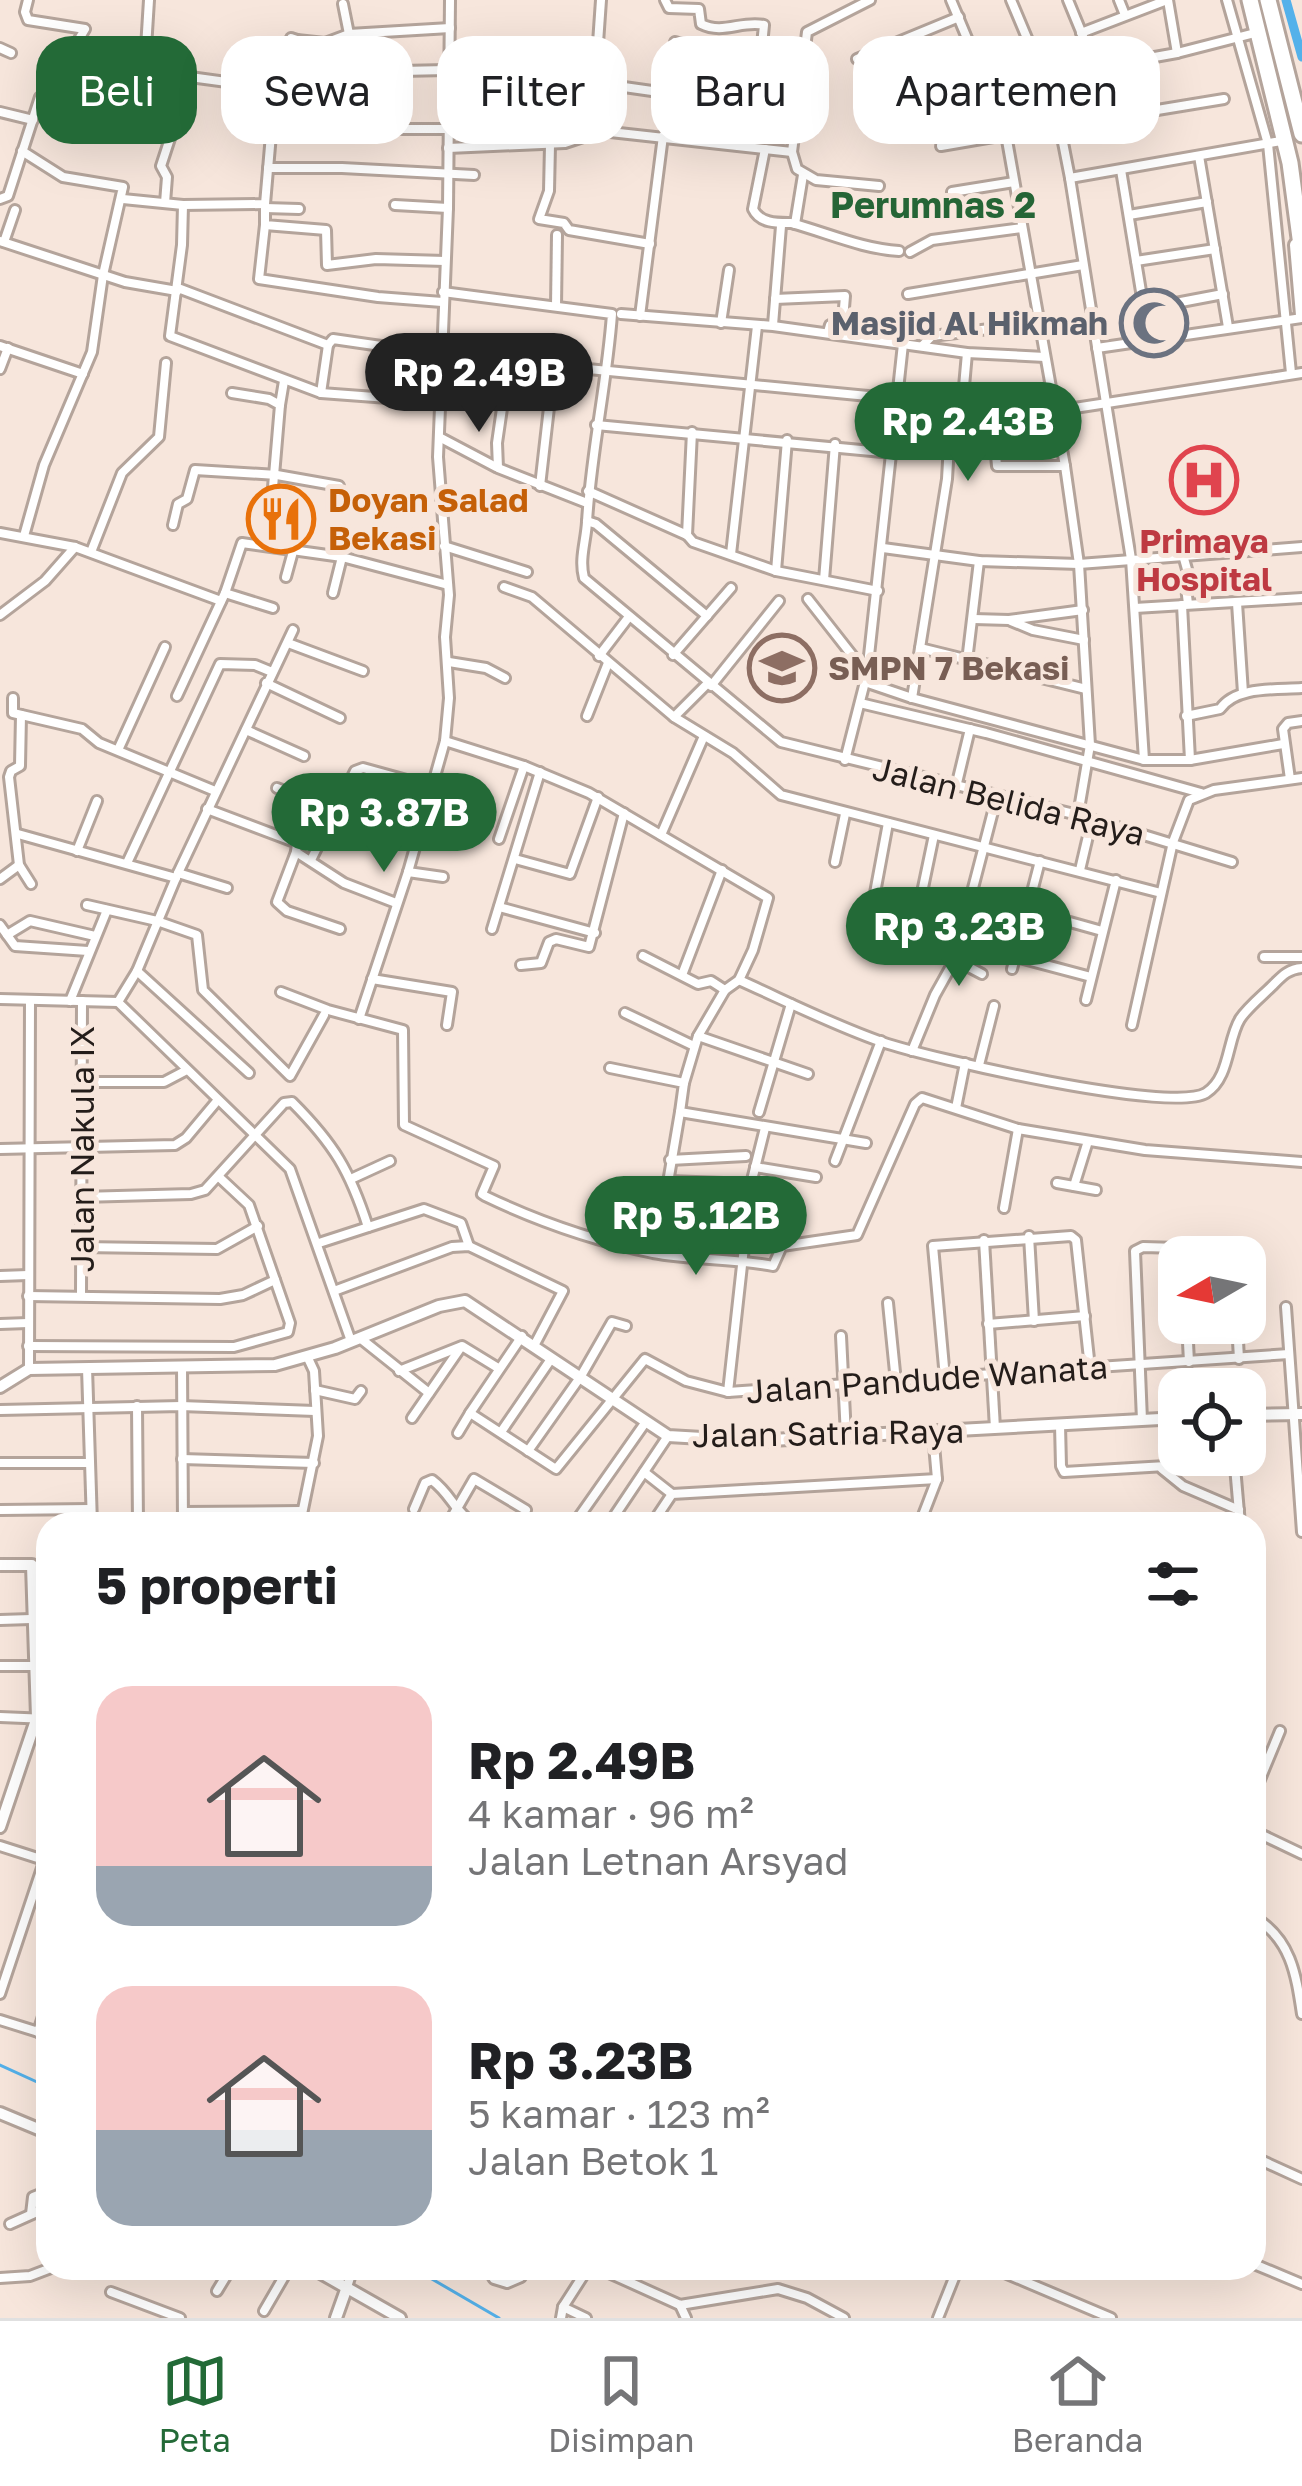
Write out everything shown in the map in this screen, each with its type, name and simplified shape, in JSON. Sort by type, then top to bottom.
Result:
[{"type":"highway","points":[[1247,0],[1290,163],[1302,253]]},
{"type":"highway","points":[[1268,0],[1302,134]]},
{"type":"main road","points":[[1247,0],[1267,80],[1274,142],[1291,202],[1302,317]]},
{"type":"street","points":[[28,0],[27,20],[85,29],[81,36]]},
{"type":"street","points":[[147,36],[149,0]]},
{"type":"street","points":[[449,36],[450,0]]},
{"type":"street","points":[[600,36],[601,0]]},
{"type":"street","points":[[665,0],[669,8],[699,9],[700,24],[708,28],[763,24],[765,36]]},
{"type":"street","points":[[806,36],[852,3],[870,0]]},
{"type":"street","points":[[952,0],[966,36]]},
{"type":"street","points":[[1011,0],[1026,36]]},
{"type":"street","points":[[1068,0],[1083,36]]},
{"type":"street","points":[[1119,0],[1125,15]]},
{"type":"street","points":[[1082,33],[1167,0],[1178,53]]},
{"type":"street","points":[[321,392],[333,339],[443,355],[992,411],[1054,411],[1297,373],[1287,320],[1274,142],[1253,93],[1227,0]]},
{"type":"street","points":[[343,4],[349,34]]},
{"type":"street","points":[[912,36],[958,17]]},
{"type":"street","points":[[344,36],[449,28]]},
{"type":"street","points":[[1160,56],[1255,33]]},
{"type":"street","points":[[0,48],[10,53]]},
{"type":"street","points":[[166,203],[167,177],[161,166],[190,77],[221,81]]},
{"type":"street","points":[[1253,93],[1267,80]]},
{"type":"street","points":[[1160,109],[1225,99]]},
{"type":"street","points":[[0,199],[8,196],[36,110]]},
{"type":"street","points":[[0,112],[33,120]]},
{"type":"street","points":[[1070,178],[1274,142]]},
{"type":"street","points":[[270,144],[259,279],[378,297],[443,297],[612,314],[587,512]]},
{"type":"street","points":[[358,1019],[408,872],[445,741],[448,586],[438,457],[448,144]]},
{"type":"street","points":[[448,148],[555,144]]},
{"type":"street","points":[[640,316],[662,144]]},
{"type":"street","points":[[726,144],[792,152]]},
{"type":"street","points":[[793,144],[796,170],[803,175],[880,186]]},
{"type":"street","points":[[941,146],[950,144]]},
{"type":"street","points":[[1007,144],[1065,466],[1083,610],[1089,755],[1078,815]]},
{"type":"street","points":[[1064,144],[1131,559],[1144,760]]},
{"type":"street","points":[[550,145],[549,191],[539,219],[564,223],[569,230],[650,244]]},
{"type":"street","points":[[765,149],[753,209],[781,226],[795,224],[870,249],[905,252],[932,240],[1022,228]]},
{"type":"street","points":[[22,151],[63,178],[123,187],[92,352],[44,466],[24,536]]},
{"type":"street","points":[[1199,156],[1228,327]]},
{"type":"street","points":[[268,168],[474,175]]},
{"type":"street","points":[[1121,169],[1149,340]]},
{"type":"street","points":[[795,224],[803,175]]},
{"type":"street","points":[[952,192],[1014,182]]},
{"type":"street","points":[[122,201],[299,209]]},
{"type":"street","points":[[1129,215],[1208,202]]},
{"type":"street","points":[[183,205],[170,336],[284,385],[442,402]]},
{"type":"street","points":[[394,205],[448,208]]},
{"type":"street","points":[[15,210],[2,242],[103,275],[177,290],[328,345]]},
{"type":"street","points":[[265,225],[326,230],[327,265],[376,259],[445,261]]},
{"type":"street","points":[[773,326],[781,226]]},
{"type":"street","points":[[556,306],[557,235]]},
{"type":"street","points":[[1136,261],[1215,249]]},
{"type":"street","points":[[908,294],[1083,265]]},
{"type":"street","points":[[721,323],[729,270]]},
{"type":"street","points":[[1144,309],[1223,294]]},
{"type":"street","points":[[775,299],[845,296],[843,320],[830,325],[828,332]]},
{"type":"street","points":[[621,314],[828,332],[967,353],[1045,357]]},
{"type":"street","points":[[1097,348],[1302,317]]},
{"type":"street","points":[[922,346],[932,337],[1039,323]]},
{"type":"street","points":[[731,554],[758,326]]},
{"type":"street","points":[[845,760],[866,680],[903,344]]},
{"type":"street","points":[[0,369],[4,346],[83,374]]},
{"type":"street","points":[[912,698],[967,353]]},
{"type":"street","points":[[498,468],[508,360]]},
{"type":"street","points":[[91,551],[122,473],[159,437],[166,363]]},
{"type":"street","points":[[540,486],[554,364]]},
{"type":"street","points":[[268,546],[284,385]]},
{"type":"street","points":[[232,393],[280,405]]},
{"type":"street","points":[[992,411],[997,466],[1065,466]]},
{"type":"street","points":[[596,425],[893,453]]},
{"type":"street","points":[[687,535],[692,432]]},
{"type":"street","points":[[439,438],[587,512],[707,616]]},
{"type":"street","points":[[776,572],[787,440]]},
{"type":"street","points":[[824,580],[835,445]]},
{"type":"street","points":[[173,525],[178,504],[187,500],[194,470],[277,475],[338,486]]},
{"type":"street","points":[[588,491],[687,535],[693,542],[776,572],[878,591]]},
{"type":"street","name":"Jalan Belida Raya","points":[[587,512],[584,578],[781,742],[1078,815],[1232,862]]},
{"type":"street","points":[[0,533],[91,551],[223,597],[273,608]]},
{"type":"street","points":[[177,696],[223,597],[239,545],[342,557],[448,586]]},
{"type":"street","points":[[443,546],[527,572]]},
{"type":"street","points":[[0,615],[45,580],[75,547]]},
{"type":"street","points":[[883,548],[979,560],[1078,563],[1302,547]]},
{"type":"street","points":[[286,578],[294,548]]},
{"type":"street","points":[[1183,555],[1190,580],[1185,604],[1190,760]]},
{"type":"street","points":[[333,593],[342,557]]},
{"type":"street","points":[[967,661],[979,560]]},
{"type":"street","points":[[504,587],[529,595],[674,716],[733,753],[766,785],[793,799],[1161,893]]},
{"type":"street","points":[[673,655],[731,588]]},
{"type":"street","points":[[1135,608],[1302,598]]},
{"type":"street","points":[[808,599],[866,680],[1201,793]]},
{"type":"street","points":[[674,716],[710,684],[779,601]]},
{"type":"street","points":[[1237,603],[1244,693]]},
{"type":"street","points":[[974,619],[1009,620],[1083,610]]},
{"type":"street","points":[[599,656],[628,618]]},
{"type":"street","points":[[1009,620],[1024,628],[1084,640]]},
{"type":"street","points":[[118,1002],[293,630]]},
{"type":"street","points":[[288,643],[363,671]]},
{"type":"street","points":[[118,750],[165,647]]},
{"type":"street","points":[[920,648],[1086,689]]},
{"type":"street","points":[[449,662],[487,668],[506,678]]},
{"type":"street","points":[[127,863],[221,663],[255,665],[272,672]]},
{"type":"street","points":[[586,716],[608,663]]},
{"type":"street","points":[[266,683],[340,718]]},
{"type":"street","points":[[1186,716],[1220,709],[1226,700],[1244,693],[1302,688]]},
{"type":"street","points":[[13,698],[12,712],[82,729],[99,743],[215,791]]},
{"type":"street","points":[[861,701],[1089,755],[1190,760],[1283,747]]},
{"type":"street","points":[[21,715],[20,766],[9,777],[19,865],[31,884]]},
{"type":"street","points":[[1289,775],[1284,726],[1302,722]]},
{"type":"street","points":[[956,787],[970,729]]},
{"type":"street","points":[[246,730],[304,756]]},
{"type":"street","points":[[661,835],[704,736]]},
{"type":"street","points":[[445,741],[524,766],[598,797],[767,898],[765,918],[739,980],[725,990],[696,1041],[684,1083],[656,1253]]},
{"type":"street","points":[[499,839],[524,766]]},
{"type":"street","points":[[310,860],[356,771],[363,768],[432,787]]},
{"type":"street","points":[[492,929],[540,772]]},
{"type":"street","points":[[1132,1025],[1173,842],[1186,806],[1201,793],[1289,775],[1302,778]]},
{"type":"street","points":[[277,788],[335,811]]},
{"type":"street","points":[[912,1051],[950,958],[997,796]]},
{"type":"street","points":[[515,859],[570,874],[598,797]]},
{"type":"street","points":[[77,850],[97,801]]},
{"type":"street","points":[[207,809],[297,843],[277,902],[287,911],[340,929]]},
{"type":"street","points":[[520,964],[541,963],[549,942],[556,940],[589,947],[624,813]]},
{"type":"street","points":[[835,862],[845,814]]},
{"type":"street","points":[[1080,870],[1092,819]]},
{"type":"street","points":[[875,893],[888,823]]},
{"type":"street","points":[[18,834],[227,888]]},
{"type":"street","points":[[915,926],[934,835]]},
{"type":"street","points":[[296,852],[340,880],[396,903]]},
{"type":"street","points":[[1012,969],[1040,861]]},
{"type":"street","points":[[0,879],[19,865]]},
{"type":"street","points":[[682,975],[722,870]]},
{"type":"street","points":[[408,872],[443,878]]},
{"type":"street","points":[[1086,1000],[1116,880]]},
{"type":"street","points":[[87,905],[196,935],[203,990],[290,1076],[324,1015]]},
{"type":"street","points":[[500,907],[595,933]]},
{"type":"street","points":[[70,1001],[107,910]]},
{"type":"street","points":[[1027,910],[1102,931]]},
{"type":"street","points":[[7,935],[30,921],[95,936]]},
{"type":"street","points":[[0,925],[15,946],[88,951]]},
{"type":"street","points":[[643,956],[698,984],[711,981],[725,990]]},
{"type":"street","points":[[1016,957],[1091,977]]},
{"type":"street","points":[[1264,957],[1302,957]]},
{"type":"street","points":[[950,958],[982,974]]},
{"type":"street","points":[[739,980],[912,1051],[1177,1099],[1200,1095],[1218,1080],[1242,1016],[1288,971],[1302,968]]},
{"type":"street","points":[[137,970],[249,1072]]},
{"type":"street","points":[[372,979],[452,992],[447,1025]]},
{"type":"street","points":[[281,992],[403,1030],[404,1125],[494,1166],[484,1196],[530,1218],[656,1253],[773,1266],[782,1246],[857,1235],[916,1101],[927,1098],[1018,1129],[1088,1141],[1302,1162]]},
{"type":"street","points":[[0,999],[118,1002],[290,1169],[355,1339],[429,1393]]},
{"type":"street","points":[[0,1387],[28,1357],[30,1000]]},
{"type":"street","name":"Jalan Nakula IX","points":[[81,1296],[82,1001]]},
{"type":"street","points":[[759,1112],[791,1004]]},
{"type":"street","points":[[979,1065],[994,1006]]},
{"type":"street","points":[[625,1013],[696,1041],[808,1074]]},
{"type":"street","points":[[836,1161],[881,1041]]},
{"type":"street","points":[[956,1108],[965,1063]]},
{"type":"street","points":[[610,1068],[684,1083]]},
{"type":"street","points":[[82,1082],[164,1082],[185,1071]]},
{"type":"street","points":[[0,1149],[175,1145],[217,1100]]},
{"type":"street","points":[[81,1197],[205,1190],[284,1103],[292,1102],[333,1145],[353,1178],[368,1227]]},
{"type":"street","points":[[680,1112],[866,1143]]},
{"type":"street","points":[[728,1393],[751,1184],[765,1128]]},
{"type":"street","points":[[1004,1208],[1018,1129]]},
{"type":"street","points":[[1074,1186],[1088,1141]]},
{"type":"street","points":[[670,1160],[746,1156]]},
{"type":"street","points":[[353,1178],[390,1161]]},
{"type":"street","points":[[755,1167],[816,1177]]},
{"type":"street","points":[[28,1357],[234,1347],[291,1329],[249,1205],[219,1178]]},
{"type":"street","points":[[668,1180],[751,1184]]},
{"type":"street","points":[[1057,1183],[1096,1190]]},
{"type":"street","points":[[319,1243],[424,1209],[461,1223],[469,1246]]},
{"type":"street","points":[[664,1218],[746,1230]]},
{"type":"street","points":[[81,1247],[218,1249],[258,1226]]},
{"type":"street","points":[[1029,1236],[1034,1321]]},
{"type":"street","points":[[945,1378],[934,1244],[1029,1236],[1074,1237],[1090,1368]]},
{"type":"street","points":[[984,1240],[994,1428]]},
{"type":"street","points":[[337,1290],[452,1247],[469,1246],[559,1286],[563,1292],[535,1344]]},
{"type":"street","points":[[1142,1420],[1135,1251],[1158,1248]]},
{"type":"street","points":[[0,1276],[28,1276]]},
{"type":"street","points":[[28,1296],[220,1299],[243,1295],[275,1280]]},
{"type":"street","name":"Jalan Satria Raya","points":[[28,1357],[87,1368],[275,1365],[465,1301],[668,1436],[754,1441],[846,1438],[1158,1419]]},
{"type":"street","points":[[888,1303],[896,1382]]},
{"type":"street","points":[[1286,1307],[1299,1411],[1302,1532]]},
{"type":"street","points":[[988,1324],[1085,1316]]},
{"type":"street","points":[[528,1451],[612,1322],[626,1326]]},
{"type":"street","points":[[0,1324],[28,1323]]},
{"type":"street","points":[[458,1432],[522,1336]]},
{"type":"street","points":[[841,1336],[846,1438]]},
{"type":"street","points":[[1188,1344],[1189,1362]]},
{"type":"street","points":[[1238,1344],[1239,1359]]},
{"type":"street","points":[[399,1371],[462,1346]]},
{"type":"street","points":[[462,1346],[498,1368]]},
{"type":"street","points":[[412,1418],[462,1346]]},
{"type":"street","name":"Jalan Pandude Wanata","points":[[613,1400],[645,1359],[686,1381],[728,1393],[1289,1354]]},
{"type":"street","points":[[182,1366],[183,1512],[302,1511],[319,1436],[309,1356]]},
{"type":"street","points":[[501,1432],[553,1357]]},
{"type":"street","points":[[87,1368],[91,1512]]},
{"type":"street","points":[[314,1390],[355,1399],[361,1391]]},
{"type":"street","points":[[470,1413],[551,1468],[560,1469],[613,1400]]},
{"type":"street","points":[[137,1406],[138,1512]]},
{"type":"street","points":[[0,1410],[181,1406],[315,1411]]},
{"type":"street","points":[[1266,1413],[1299,1411]]},
{"type":"street","points":[[582,1512],[645,1423]]},
{"type":"street","points":[[1060,1423],[1064,1472],[1158,1468]]},
{"type":"street","points":[[924,1512],[937,1479],[933,1433]]},
{"type":"street","points":[[617,1512],[668,1436]]},
{"type":"street","points":[[182,1459],[314,1463]]},
{"type":"street","points":[[0,1463],[90,1462]]},
{"type":"street","points":[[644,1472],[672,1494],[937,1479]]},
{"type":"street","points":[[1171,1476],[1239,1510],[1236,1476]]},
{"type":"street","points":[[454,1512],[474,1479],[526,1510]]},
{"type":"street","points":[[414,1509],[424,1484],[432,1480],[447,1491],[454,1512]]},
{"type":"street","points":[[660,1512],[672,1494]]},
{"type":"street","points":[[0,1510],[91,1509]]},
{"type":"street","points":[[0,1565],[36,1565]]},
{"type":"street","points":[[32,1565],[36,1683]]},
{"type":"street","points":[[0,1620],[31,1619]]},
{"type":"street","points":[[0,1666],[33,1666]]},
{"type":"street","points":[[0,1717],[36,1718]]},
{"type":"street","points":[[1266,1764],[1280,1731]]},
{"type":"street","points":[[0,1827],[36,1734]]},
{"type":"street","points":[[1266,1837],[1302,1854]]},
{"type":"street","points":[[0,1846],[36,1858]]},
{"type":"street","points":[[0,1994],[36,1890]]},
{"type":"street","points":[[1266,1927],[1284,1943],[1302,2014]]},
{"type":"street","points":[[0,2020],[36,2032]]},
{"type":"street","points":[[2,2118],[36,2129]]},
{"type":"street","points":[[1266,2162],[1302,2179]]},
{"type":"street","points":[[30,2216],[36,2196]]},
{"type":"street","points":[[10,2224],[36,2213]]},
{"type":"street","points":[[1266,2269],[1302,2284]]},
{"type":"street","points":[[0,2278],[36,2274]]},
{"type":"street","points":[[218,2290],[224,2280]]},
{"type":"street","points":[[264,2311],[282,2280]]},
{"type":"street","points":[[333,2280],[400,2318]]},
{"type":"street","points":[[336,2318],[349,2280]]},
{"type":"street","points":[[561,2318],[563,2306],[580,2280]]},
{"type":"street","points":[[625,2280],[680,2305],[778,2289],[844,2318]]},
{"type":"street","points":[[938,2318],[953,2280]]},
{"type":"street","points":[[1021,2280],[1111,2318]]},
{"type":"street","points":[[111,2292],[180,2318]]},
{"type":"street","points":[[680,2305],[686,2318]]},
{"type":"street","points":[[563,2306],[586,2318]]},
{"type":"waterway","points":[[1286,0],[1302,57]]},
{"type":"waterway","points":[[0,2065],[36,2082]]},
{"type":"waterway","points":[[434,2280],[499,2318]]},
{"type":"place","name":"Masjid Al Hikmah","points":[[1154,323]]},
{"type":"place","name":"Primaya Hospital","points":[[1204,480]]},
{"type":"place","name":"Doyan Salad Bekasi","points":[[281,519]]},
{"type":"place","name":"SMPN 7 Bekasi","points":[[782,668]]},
{"type":"district","name":"Perumnas 2","points":[[933,205]]}]
